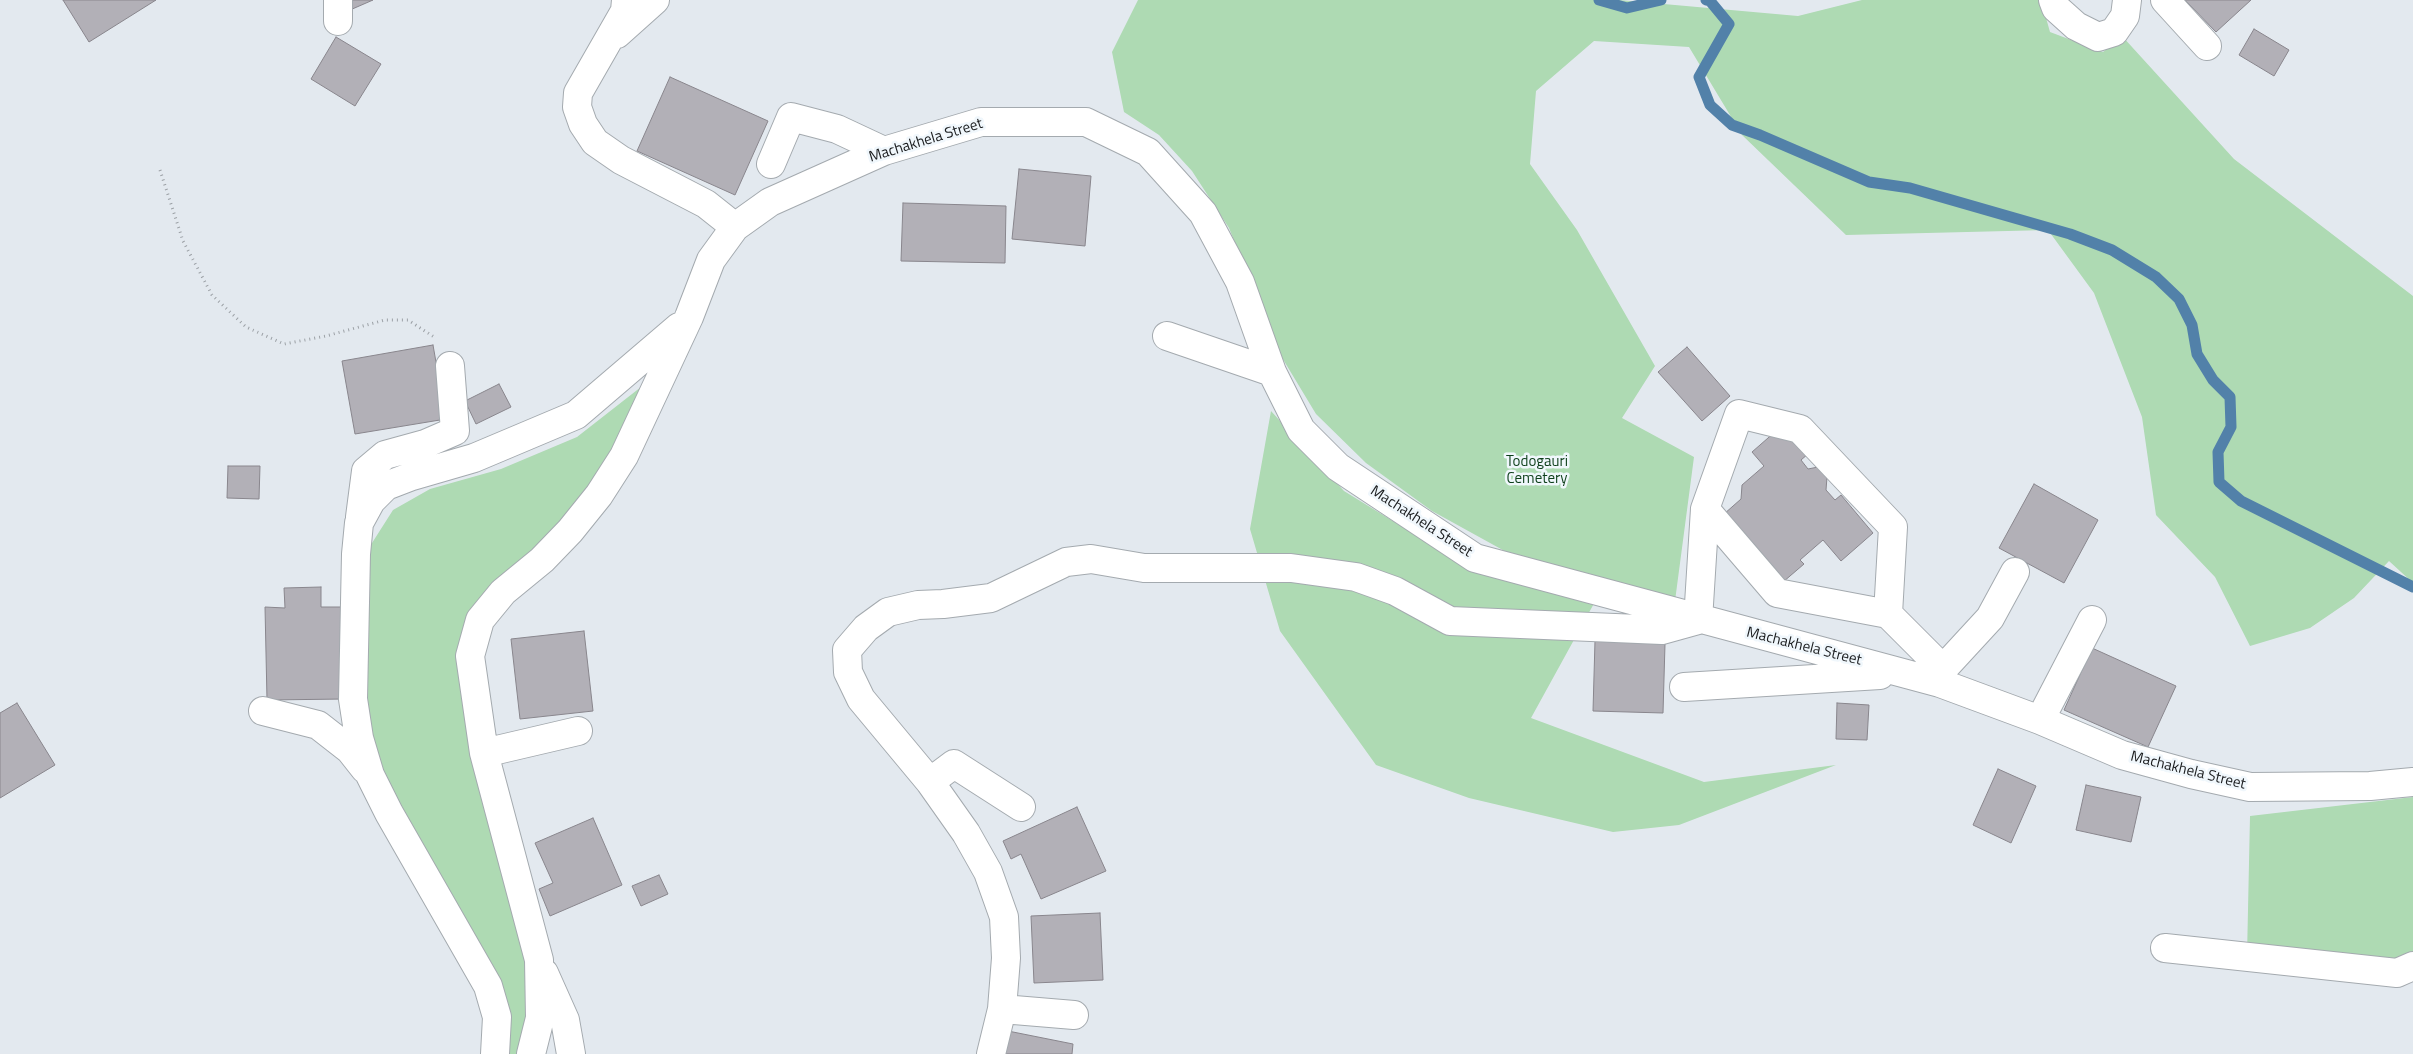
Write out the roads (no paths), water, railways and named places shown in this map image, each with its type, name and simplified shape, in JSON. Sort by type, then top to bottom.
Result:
[{"type":"street","points":[[572,1054],[564,1020],[539,960],[484,753],[470,656],[480,620],[504,592],[542,560],[570,531],[599,495],[624,456],[689,317],[711,260],[734,227],[706,204],[621,160],[595,142],[583,124],[577,107],[578,93],[625,10],[626,0]]},
{"type":"street","points":[[607,43],[655,0]]},
{"type":"street","points":[[2053,0],[2056,8],[2076,26],[2098,37],[2114,32],[2125,16],[2127,0]]},
{"type":"street","points":[[2165,0],[2207,46]]},
{"type":"street","points":[[771,164],[791,117],[836,129],[884,151]]},
{"type":"street","name":"Machakhela Street","points":[[734,227],[770,202],[884,151],[981,122],[1086,122],[1148,152],[1203,213],[1240,282],[1272,372],[1301,430],[1338,467],[1475,558],[1698,620],[1907,674],[1941,676],[2122,755],[2191,774],[2250,787],[2370,786],[2413,782]]},
{"type":"street","points":[[359,523],[371,501],[386,486],[412,476],[474,458],[576,415],[689,317]]},
{"type":"street","points":[[1167,336],[1272,372]]},
{"type":"street","points":[[370,775],[359,738],[353,699],[356,554],[366,471],[386,455],[425,444],[455,431],[450,366]]},
{"type":"street","points":[[990,1054],[1002,1009],[1006,958],[1004,917],[988,872],[966,833],[930,782],[861,699],[848,672],[847,650],[866,628],[888,612],[918,605],[991,598],[1066,562],[1091,559],[1144,568],[1291,568],[1356,576],[1394,591],[1450,620],[1662,630],[1698,620],[1705,509],[1738,414],[1800,429],[1893,527],[1888,614]]},
{"type":"street","points":[[1705,509],[1777,593],[1888,614],[1941,676],[1990,618],[2015,572]]},
{"type":"street","points":[[2040,720],[2092,620]]},
{"type":"street","points":[[1684,687],[1907,674]]},
{"type":"street","points":[[264,711],[318,725],[350,750],[370,775],[413,857],[488,986],[497,1017],[495,1054]]},
{"type":"street","points":[[484,753],[578,731]]},
{"type":"street","points":[[930,782],[954,764],[1021,807]]},
{"type":"street","points":[[2164,948],[2397,973],[2413,966]]},
{"type":"street","points":[[531,1054],[540,1018],[539,960]]},
{"type":"street","points":[[1002,1009],[1074,1015]]},
{"type":"waterway","points":[[1599,0],[1627,8],[1661,0]]},
{"type":"waterway","points":[[1706,0],[1710,1],[1729,24],[1699,77],[1710,105],[1732,125],[1760,135],[1869,182],[1910,188],[2070,234],[2112,250],[2156,277],[2179,299],[2192,325],[2197,354],[2213,380],[2230,397],[2231,427],[2218,452],[2219,482],[2241,501],[2413,587]]},
{"type":"park label","name":"Todogauri Cemetery","points":[[1537,470]]}]
